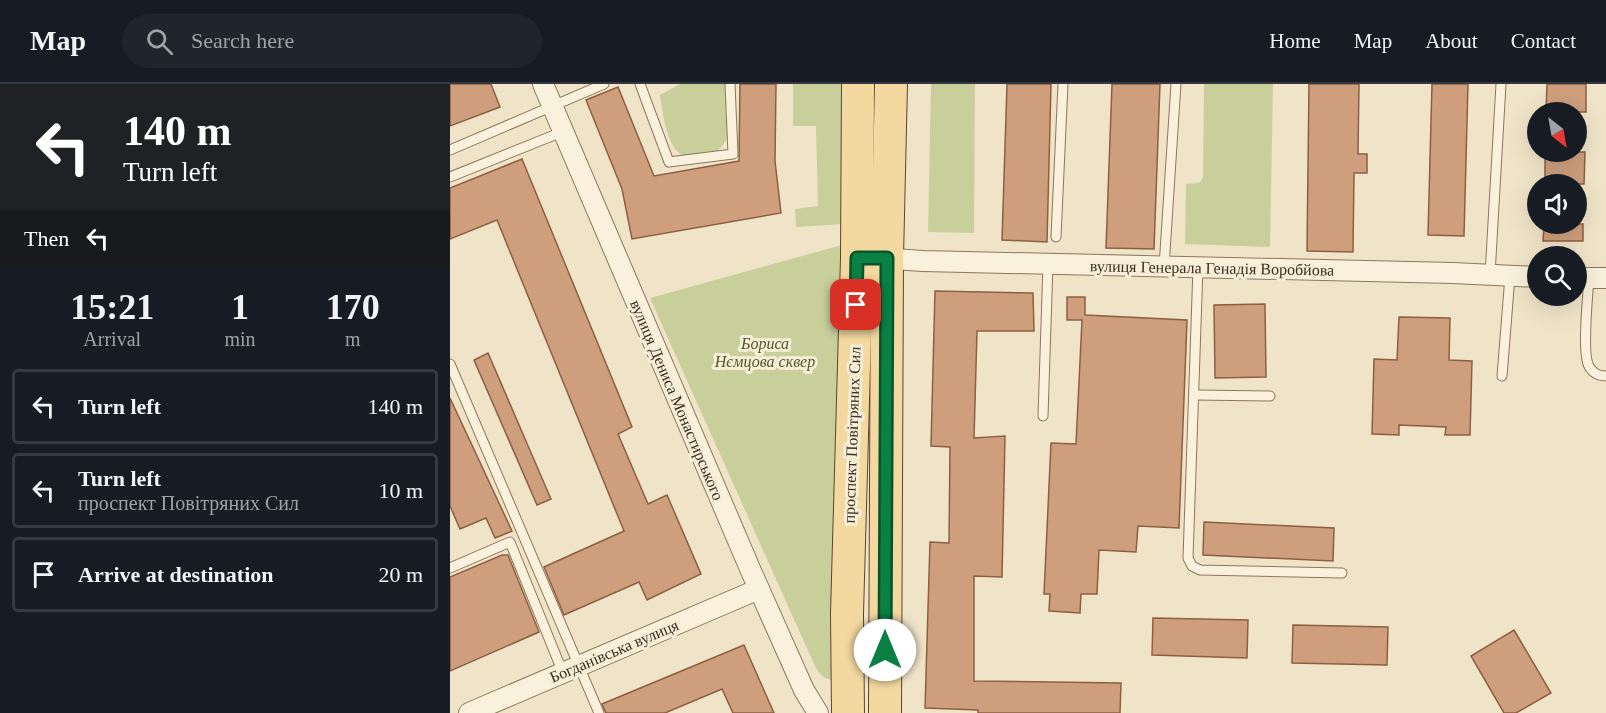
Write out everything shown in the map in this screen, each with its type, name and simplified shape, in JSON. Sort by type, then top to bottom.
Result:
[{"type":"main road","name":"проспект Повітряних Сил","points":[[858,84],[872,258],[885,713]]},
{"type":"main road","name":"проспект Повітряних Сил","points":[[848,713],[847,614],[872,258],[891,84]]},
{"type":"street","name":"вулиця Дениса Монастирського","points":[[543,84],[759,589],[804,690],[818,713]]},
{"type":"street","name":"вулиця Генерала Генадія Воробйова","points":[[872,258],[1527,276]]},
{"type":"street","name":"Богданівська вулиця","points":[[469,713],[759,589]]},
{"type":"lane","points":[[450,150],[603,84]]},
{"type":"lane","points":[[639,84],[669,162],[733,154],[730,84]]},
{"type":"lane","points":[[1056,237],[1063,84]]},
{"type":"lane","points":[[1164,267],[1176,84]]},
{"type":"lane","points":[[1501,84],[1502,376]]},
{"type":"lane","points":[[450,177],[562,132]]},
{"type":"lane","points":[[1043,416],[1048,264]]},
{"type":"lane","points":[[1198,267],[1188,558],[1192,566],[1200,570],[1342,573]]},
{"type":"lane","points":[[1590,278],[1586,351],[1588,367],[1598,375],[1606,376]]},
{"type":"lane","points":[[450,364],[571,669]]},
{"type":"lane","points":[[1194,394],[1270,396]]},
{"type":"lane","points":[[450,568],[510,543],[571,669],[599,713]]},
{"type":"green space","points":[[680,84],[725,84],[728,136],[724,144],[715,152],[686,157],[673,146],[666,129],[660,95]]},
{"type":"green space","points":[[793,84],[844,84],[845,224],[796,227],[795,209],[818,206],[816,126],[793,126]]},
{"type":"green space","points":[[931,84],[975,84],[974,233],[928,232]]},
{"type":"green space","points":[[1204,84],[1273,84],[1270,247],[1185,244],[1186,184],[1199,183],[1203,178]]},
{"type":"green space","name":"Бориса Нємцова сквер","points":[[842,245],[833,680],[821,675],[814,664],[650,298]]},
{"type":"building","points":[[450,84],[491,84],[500,107],[450,126]]},
{"type":"building","points":[[740,84],[776,84],[775,161],[781,213],[632,239],[622,189],[586,100],[618,87],[654,176],[739,161]]},
{"type":"building","points":[[1007,84],[1051,84],[1047,242],[1002,240]]},
{"type":"building","points":[[1112,84],[1160,84],[1154,249],[1106,248]]},
{"type":"building","points":[[1309,84],[1359,84],[1358,154],[1367,154],[1367,173],[1354,173],[1353,252],[1307,251]]},
{"type":"building","points":[[1432,84],[1468,84],[1464,236],[1428,235]]},
{"type":"building","points":[[1547,84],[1586,84],[1586,102],[1546,102]]},
{"type":"building","points":[[522,159],[632,427],[618,434],[648,504],[667,495],[701,574],[647,600],[639,582],[564,615],[544,567],[624,531],[497,220],[450,239],[450,188]]},
{"type":"building","points":[[1545,162],[1585,162],[1584,174],[1545,174]]},
{"type":"building","points":[[1543,234],[1583,234],[1583,241],[1543,241]]},
{"type":"building","points":[[935,291],[1033,293],[1034,331],[977,331],[974,438],[1005,436],[1002,577],[974,576],[974,681],[1121,683],[1120,713],[978,713],[978,710],[925,708],[930,542],[949,543],[950,447],[931,446]]},
{"type":"building","points":[[1067,297],[1085,297],[1085,315],[1187,320],[1179,528],[1138,526],[1136,552],[1099,550],[1097,594],[1081,594],[1080,613],[1049,611],[1050,594],[1044,594],[1051,443],[1076,444],[1082,320],[1067,320]]},
{"type":"building","points":[[1265,304],[1266,377],[1215,378],[1214,305]]},
{"type":"building","points":[[1399,317],[1450,318],[1449,360],[1472,361],[1470,435],[1445,435],[1446,427],[1399,425],[1399,435],[1372,434],[1374,359],[1397,360]]},
{"type":"building","points":[[488,353],[551,499],[537,505],[474,360]]},
{"type":"building","points":[[450,398],[512,531],[495,538],[486,518],[460,529],[450,506]]},
{"type":"building","points":[[1204,522],[1334,528],[1333,561],[1203,555]]},
{"type":"building","points":[[502,555],[508,555],[539,632],[450,671],[450,577]]},
{"type":"building","points":[[1153,618],[1248,620],[1247,658],[1152,655]]},
{"type":"building","points":[[1293,625],[1388,627],[1387,665],[1292,663]]},
{"type":"building","points":[[1514,630],[1551,693],[1516,713],[1504,713],[1471,656]]},
{"type":"building","points":[[744,645],[774,713],[733,713],[722,689],[665,713],[606,713],[602,704]]},
{"type":"route","points":[[856,305],[857,258],[887,258],[885,650]]}]
